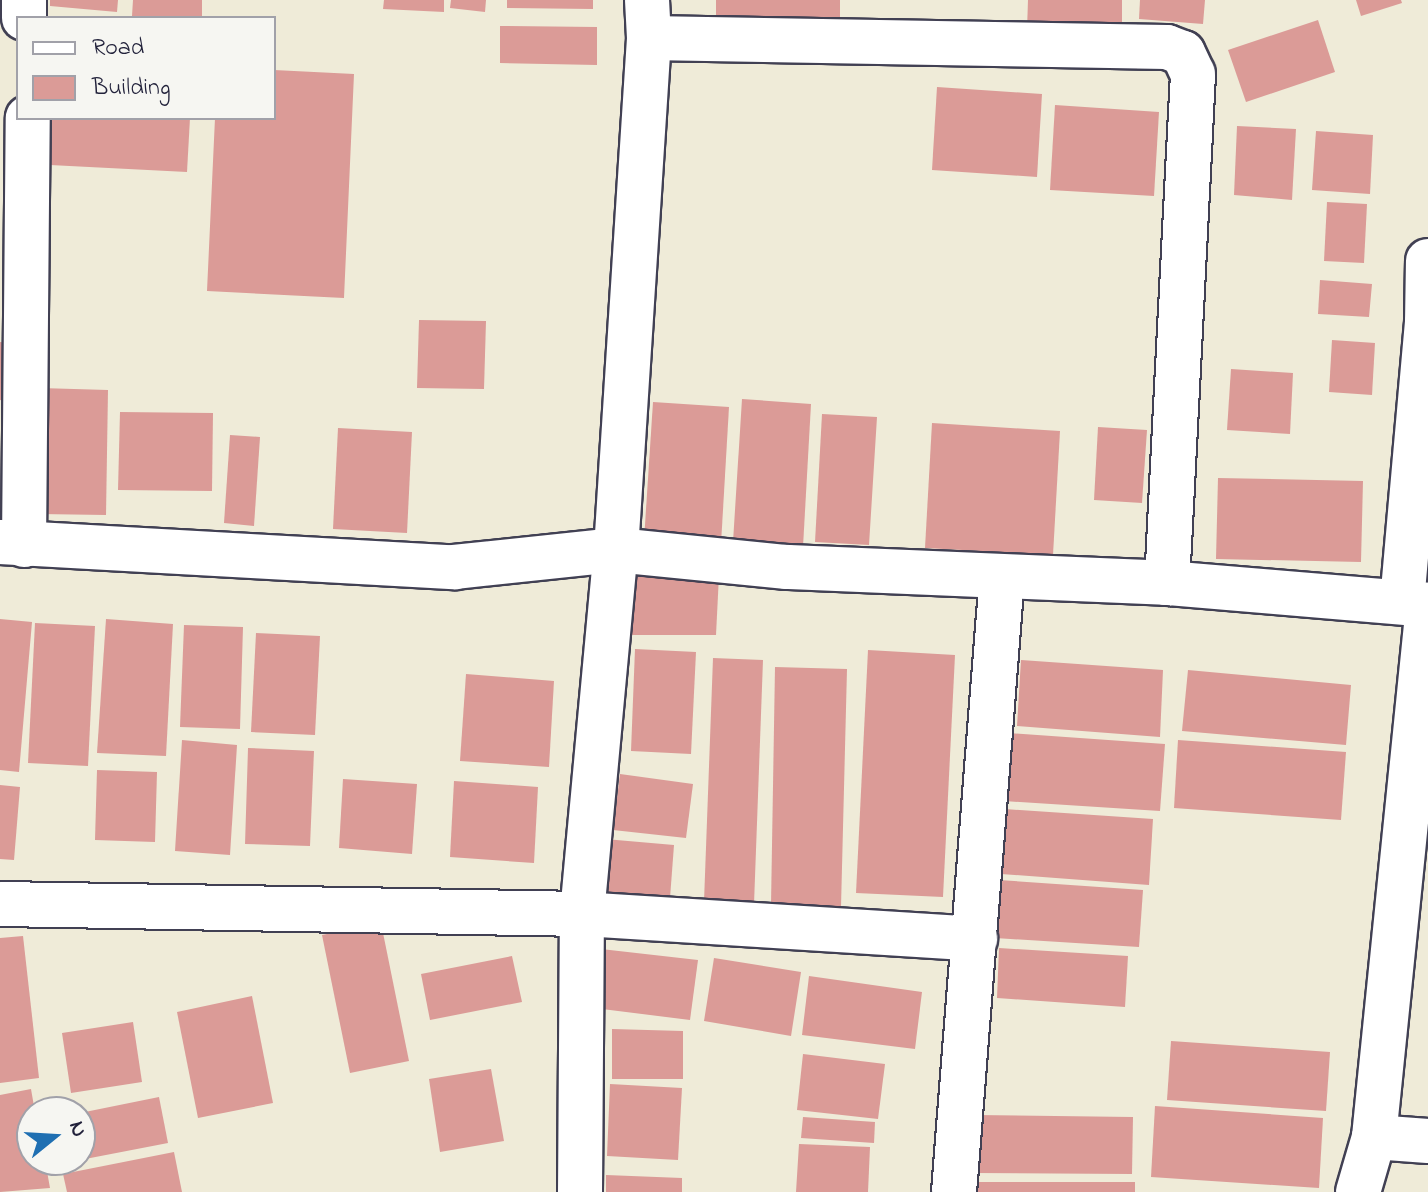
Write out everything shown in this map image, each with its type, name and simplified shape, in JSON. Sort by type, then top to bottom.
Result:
[{"type":"street","points":[[580,1192],[582,914],[616,550],[648,19],[1167,47],[1183,53],[1193,74],[1167,583]]},
{"type":"street","points":[[28,120],[12,544],[454,567],[616,550],[787,567],[1167,583],[1419,604]]},
{"type":"street","points":[[1358,1192],[1374,1137],[1419,604],[1428,261]]},
{"type":"street","points":[[954,1192],[1002,577]]},
{"type":"street","points":[[0,904],[582,914],[975,939]]},
{"type":"street","points":[[1374,1137],[1428,1141]]},
{"type":"building","points":[[50,0],[118,0],[117,12],[50,6]]},
{"type":"building","points":[[133,0],[202,0],[202,16],[132,16]]},
{"type":"building","points":[[384,0],[444,0],[444,12],[383,9]]},
{"type":"building","points":[[451,0],[486,0],[485,12],[450,8]]},
{"type":"building","points":[[507,0],[593,0],[593,9],[507,8]]},
{"type":"building","points":[[716,0],[840,0],[840,21],[716,23]]},
{"type":"building","points":[[1028,0],[1122,0],[1122,34],[1027,30]]},
{"type":"building","points":[[1140,0],[1205,0],[1203,24],[1139,19]]},
{"type":"building","points":[[1356,0],[1401,0],[1402,3],[1361,16]]},
{"type":"building","points":[[1318,20],[1335,72],[1246,102],[1228,50]]},
{"type":"building","points":[[500,26],[597,27],[597,65],[500,63]]},
{"type":"building","points":[[276,70],[354,74],[344,298],[207,291],[215,120],[276,120]]},
{"type":"building","points":[[937,87],[1042,94],[1037,177],[932,170]]},
{"type":"building","points":[[1055,105],[1159,112],[1154,196],[1050,190]]},
{"type":"building","points":[[52,120],[190,120],[187,172],[50,165]]},
{"type":"building","points":[[1237,126],[1296,129],[1292,200],[1234,195]]},
{"type":"building","points":[[1316,131],[1373,135],[1370,194],[1312,190]]},
{"type":"building","points":[[1327,202],[1367,204],[1364,263],[1324,261]]},
{"type":"building","points":[[1320,280],[1372,284],[1369,317],[1318,314]]},
{"type":"building","points":[[419,320],[486,321],[484,389],[417,388]]},
{"type":"building","points":[[1332,340],[1375,343],[1372,395],[1329,392]]},
{"type":"building","points":[[0,342],[9,343],[4,401],[0,400]]},
{"type":"building","points":[[1231,369],[1293,373],[1290,434],[1227,430]]},
{"type":"building","points":[[40,388],[108,390],[106,515],[39,514]]},
{"type":"building","points":[[742,399],[811,404],[803,547],[733,542]]},
{"type":"building","points":[[653,402],[729,407],[721,544],[644,540]]},
{"type":"building","points":[[120,412],[213,413],[212,491],[118,490]]},
{"type":"building","points":[[822,414],[877,417],[869,545],[815,542]]},
{"type":"building","points":[[932,423],[1060,431],[1053,555],[925,548]]},
{"type":"building","points":[[1098,427],[1147,430],[1142,503],[1094,500]]},
{"type":"building","points":[[338,428],[412,432],[407,533],[333,529]]},
{"type":"building","points":[[230,435],[260,437],[254,526],[224,523]]},
{"type":"building","points":[[1218,478],[1363,481],[1361,562],[1216,559]]},
{"type":"building","points":[[632,567],[719,575],[716,635],[627,635]]},
{"type":"building","points":[[0,619],[32,622],[19,772],[0,770]]},
{"type":"building","points":[[106,619],[173,624],[166,756],[97,753]]},
{"type":"building","points":[[35,623],[95,626],[88,766],[28,763]]},
{"type":"building","points":[[184,625],[243,627],[240,729],[180,727]]},
{"type":"building","points":[[256,633],[320,636],[315,735],[251,732]]},
{"type":"building","points":[[635,649],[696,652],[691,754],[631,751]]},
{"type":"building","points":[[868,650],[955,655],[943,897],[856,893]]},
{"type":"building","points":[[713,658],[763,660],[754,904],[704,902]]},
{"type":"building","points":[[1021,660],[1163,670],[1160,737],[1017,726]]},
{"type":"building","points":[[775,667],[847,669],[841,907],[771,905]]},
{"type":"building","points":[[1188,670],[1351,685],[1346,745],[1182,731]]},
{"type":"building","points":[[466,674],[554,681],[549,767],[460,761]]},
{"type":"building","points":[[1009,733],[1165,744],[1160,811],[1004,801]]},
{"type":"building","points":[[182,740],[237,745],[230,855],[175,851]]},
{"type":"building","points":[[1178,740],[1346,752],[1341,820],[1174,808]]},
{"type":"building","points":[[248,748],[314,751],[310,846],[245,844]]},
{"type":"building","points":[[97,770],[157,772],[155,842],[95,840]]},
{"type":"building","points":[[620,774],[693,784],[686,838],[613,830]]},
{"type":"building","points":[[343,779],[417,784],[412,854],[339,848]]},
{"type":"building","points":[[454,781],[538,787],[534,863],[450,857]]},
{"type":"building","points":[[0,785],[20,787],[14,860],[0,859]]},
{"type":"building","points":[[1005,809],[1153,819],[1149,885],[1001,874]]},
{"type":"building","points":[[605,839],[674,845],[670,898],[601,893]]},
{"type":"building","points":[[999,880],[1143,890],[1139,947],[995,938]]},
{"type":"building","points":[[381,923],[409,1061],[350,1073],[322,935]]},
{"type":"building","points":[[23,936],[39,1078],[0,1083],[0,938]]},
{"type":"building","points":[[999,948],[1128,956],[1125,1007],[997,998]]},
{"type":"building","points":[[601,949],[698,960],[690,1020],[594,1008]]},
{"type":"building","points":[[512,956],[522,1002],[430,1020],[421,974]]},
{"type":"building","points":[[714,958],[801,972],[791,1036],[704,1021]]},
{"type":"building","points":[[809,976],[922,992],[915,1049],[802,1035]]},
{"type":"building","points":[[252,996],[273,1103],[198,1118],[177,1012]]},
{"type":"building","points":[[133,1022],[142,1082],[71,1093],[62,1033]]},
{"type":"building","points":[[612,1029],[683,1031],[683,1079],[612,1079]]},
{"type":"building","points":[[1171,1041],[1330,1052],[1326,1111],[1167,1100]]},
{"type":"building","points":[[803,1054],[885,1064],[878,1119],[797,1110]]},
{"type":"building","points":[[491,1069],[504,1141],[440,1152],[429,1079]]},
{"type":"building","points":[[610,1084],[682,1088],[678,1160],[607,1156]]},
{"type":"building","points":[[31,1089],[32,1096],[16,1096],[16,1176],[48,1176],[50,1188],[0,1192],[0,1095]]},
{"type":"building","points":[[159,1097],[168,1143],[96,1157],[96,1110]]},
{"type":"building","points":[[1155,1106],[1323,1118],[1319,1188],[1151,1177]]},
{"type":"building","points":[[975,1115],[1133,1117],[1132,1174],[974,1173]]},
{"type":"building","points":[[803,1117],[875,1122],[874,1143],[801,1138]]},
{"type":"building","points":[[799,1144],[870,1147],[868,1192],[796,1192]]},
{"type":"building","points":[[174,1152],[182,1192],[67,1192],[63,1176],[96,1176],[96,1167]]},
{"type":"building","points":[[606,1175],[682,1178],[682,1192],[606,1192]]},
{"type":"building","points":[[973,1182],[1135,1182],[1135,1192],[973,1192]]}]
